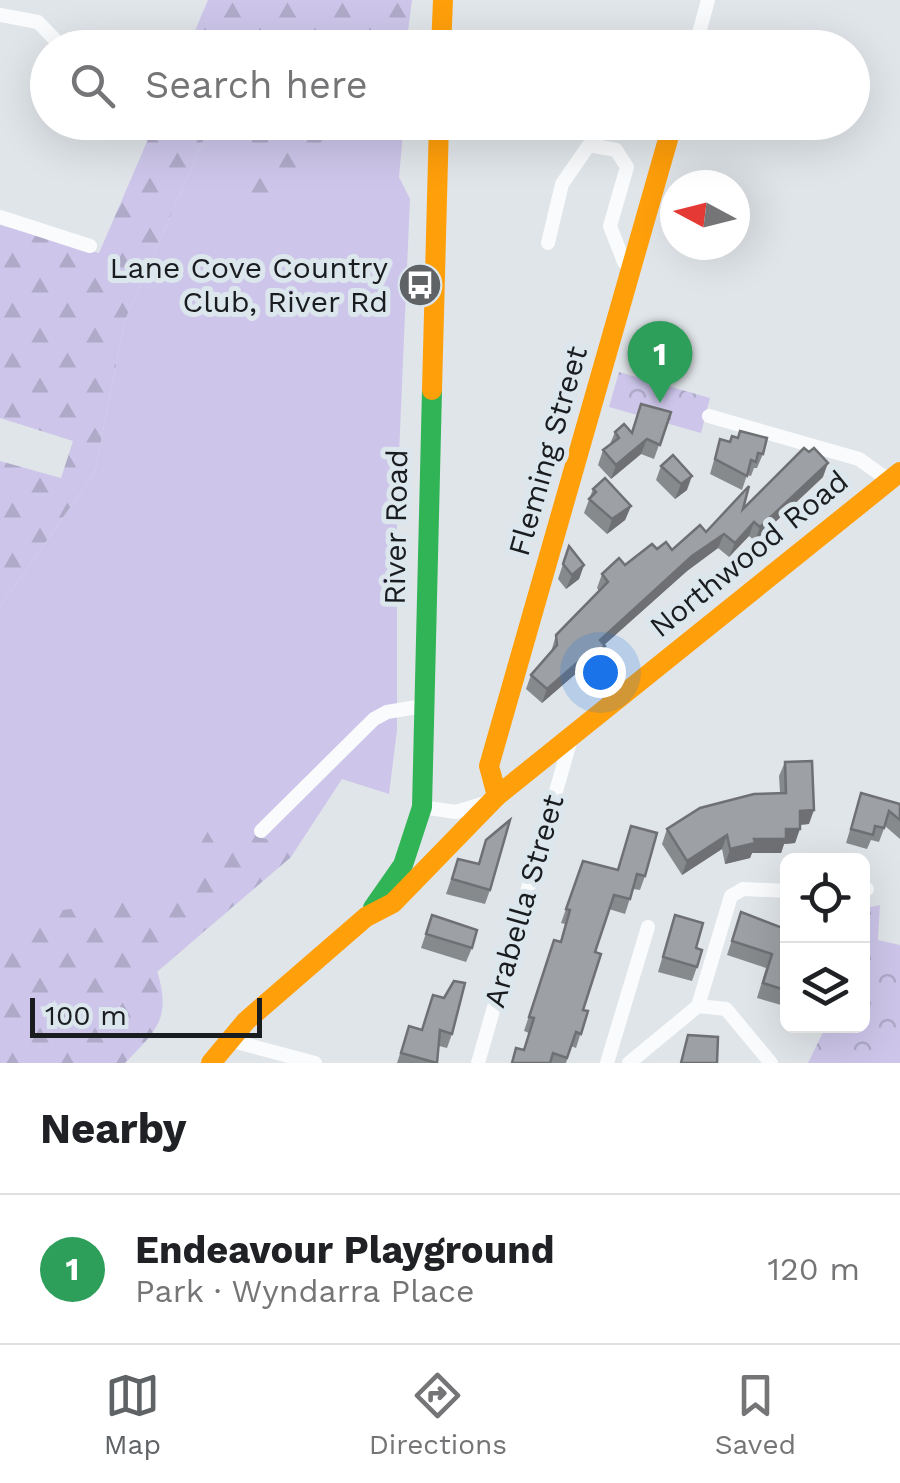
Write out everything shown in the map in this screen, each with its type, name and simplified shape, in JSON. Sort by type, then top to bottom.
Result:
[{"type":"street","points":[[442,0],[442,30]]},
{"type":"street","points":[[700,30],[708,0]]},
{"type":"street","points":[[0,16],[38,22],[46,30]]},
{"type":"street","name":"River Road","points":[[366,917],[403,864],[422,807],[439,140]]},
{"type":"street","name":"Fleming Street","points":[[497,796],[488,766],[668,140]]},
{"type":"street","points":[[548,243],[562,184],[588,145],[616,150],[626,167],[610,226],[624,262],[632,266]]},
{"type":"street","points":[[0,217],[90,246]]},
{"type":"street","points":[[709,416],[859,458],[893,476]]},
{"type":"street","name":"Northwood Road","points":[[211,1063],[229,1040],[366,917],[393,903],[497,796],[893,476]]},
{"type":"street","points":[[261,831],[374,719],[386,712],[424,706]]},
{"type":"street","name":"Arabella Street","points":[[478,1063],[571,739]]},
{"type":"street","name":"Northwood Road","points":[[422,807],[468,810],[497,796]]},
{"type":"street","points":[[629,1063],[698,1006],[731,896],[743,889],[780,891]]},
{"type":"street","points":[[607,1063],[648,928]]},
{"type":"street","points":[[698,1006],[726,1009],[772,1063]]},
{"type":"street","points":[[229,1040],[315,1063]]},
{"type":"green space","points":[[208,0],[412,0],[408,30],[195,30]]},
{"type":"green space","points":[[148,140],[204,140],[125,320],[95,472],[0,607],[0,461],[61,478],[73,441],[0,418],[0,225],[99,253]]},
{"type":"green space","points":[[204,140],[402,140],[399,177],[410,199],[397,501],[397,730],[389,794],[342,779],[291,857],[157,972],[0,1063],[0,607],[95,472],[125,320]]},
{"type":"green space","points":[[243,140],[323,140],[253,218]]},
{"type":"green space","points":[[619,372],[710,398],[701,433],[609,407]]},
{"type":"green space","points":[[244,821],[261,838],[281,842],[291,857],[157,971],[162,1013],[153,1032],[125,1063],[0,1063],[0,938],[55,911],[154,898],[177,886],[209,829]]},
{"type":"green space","points":[[880,905],[878,940],[900,945],[900,1063],[808,1063],[823,1033],[870,1033],[870,907]]},
{"type":"building","points":[[641,404],[671,412],[660,445],[647,439],[616,465],[603,450],[619,438],[615,432],[624,424],[632,433]]},
{"type":"building","points":[[740,431],[767,438],[763,454],[758,453],[756,462],[751,460],[747,476],[715,459],[720,439],[730,442],[732,436],[738,438]]},
{"type":"building","points":[[804,448],[809,452],[814,448],[828,463],[760,527],[754,522],[735,543],[724,534],[692,556],[600,640],[605,646],[589,659],[586,655],[547,689],[531,675],[557,645],[556,635],[608,582],[602,574],[619,558],[625,565],[652,544],[657,549],[666,542],[672,550],[700,525],[706,532],[749,486],[743,509]]},
{"type":"building","points":[[673,455],[692,476],[681,484],[661,466]]},
{"type":"building","points":[[605,478],[631,506],[612,519],[589,499]]},
{"type":"building","points":[[569,546],[584,565],[572,575],[563,564]]},
{"type":"building","points":[[812,761],[814,810],[800,811],[800,829],[786,829],[786,839],[754,839],[755,843],[730,849],[727,835],[687,861],[667,829],[700,808],[754,794],[786,793],[785,762]]},
{"type":"building","points":[[861,793],[900,804],[900,820],[889,811],[884,828],[875,826],[873,835],[851,829]]},
{"type":"building","points":[[510,820],[490,890],[452,879],[458,859],[479,864],[486,840]]},
{"type":"building","points":[[631,826],[657,833],[645,876],[637,874],[630,899],[614,895],[595,952],[601,954],[583,1010],[588,1011],[581,1034],[576,1032],[567,1058],[553,1053],[550,1063],[512,1063],[516,1048],[524,1050],[534,1018],[529,1017],[554,940],[561,942],[570,910],[566,909],[583,861],[618,870]]},
{"type":"building","points":[[741,912],[780,927],[780,988],[763,983],[772,954],[732,941]]},
{"type":"building","points":[[432,915],[477,930],[472,948],[426,934]]},
{"type":"building","points":[[675,915],[703,923],[696,948],[702,950],[697,967],[663,957]]},
{"type":"building","points":[[454,981],[465,983],[452,1034],[440,1030],[437,1063],[401,1053],[409,1026],[422,1030],[433,995],[444,998]]},
{"type":"building","points":[[688,1035],[718,1037],[717,1063],[681,1063]]},
{"type":"traffic: fast","points":[[373,908],[403,865],[422,807],[432,390]]},
{"type":"traffic: slow","points":[[442,30],[443,0]]},
{"type":"traffic: slow","points":[[432,390],[439,140]]},
{"type":"traffic: slow","points":[[497,796],[489,766],[668,140]]},
{"type":"traffic: slow","points":[[211,1063],[246,1021],[366,917],[393,903],[497,796],[900,472]]},
{"type":"place","name":"Lane Cove Country Club, River Rd","points":[[420,285]]},
{"type":"place","name":"Endeavour Playground","points":[[660,403]]}]
